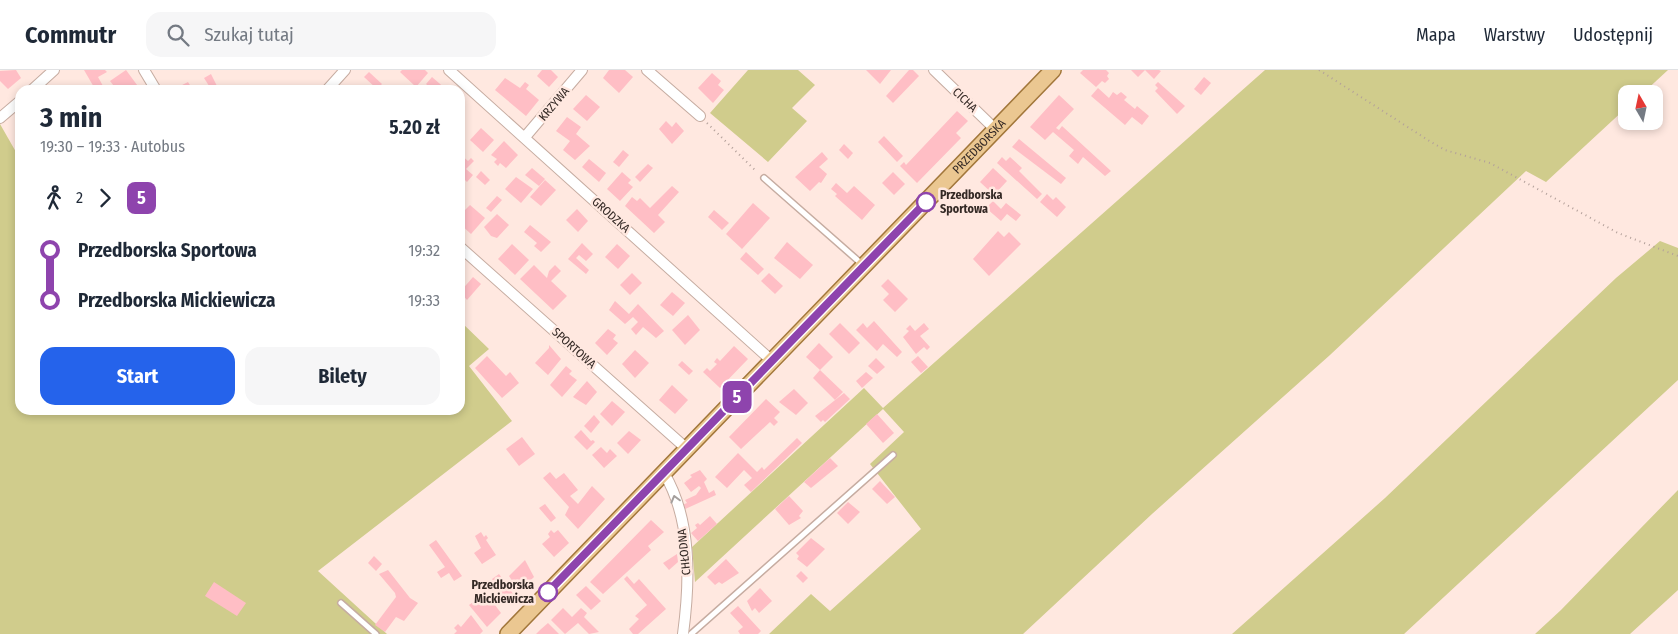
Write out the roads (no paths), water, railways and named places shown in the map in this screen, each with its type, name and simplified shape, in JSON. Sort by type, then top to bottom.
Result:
[{"type":"main road","name":"PRZEDBORSKA","points":[[508,634],[1053,70]]},
{"type":"street","points":[[38,85],[54,70]]},
{"type":"street","points":[[144,70],[153,85]]},
{"type":"street","points":[[332,85],[345,70]]},
{"type":"street","name":"GRODZKA","points":[[449,70],[772,361]]},
{"type":"street","name":"KRZYWA","points":[[525,137],[582,70]]},
{"type":"street","points":[[647,70],[700,116]]},
{"type":"street","name":"CICHA","points":[[934,70],[996,130]]},
{"type":"street","points":[[0,118],[15,104]]},
{"type":"street","name":"SPORTOWA","points":[[465,252],[687,449]]},
{"type":"street","name":"CHŁODNA","points":[[664,473],[672,486],[682,526],[687,561],[688,596],[683,634]]},
{"type":"lane","points":[[764,178],[864,267]]},
{"type":"lane","points":[[691,634],[893,455]]},
{"type":"lane","points":[[341,604],[376,634]]},
{"type":"place","name":"Przedborska Sportowa","points":[[926,202]]},
{"type":"place","name":"Przedborska Mickiewicza","points":[[548,592]]}]
